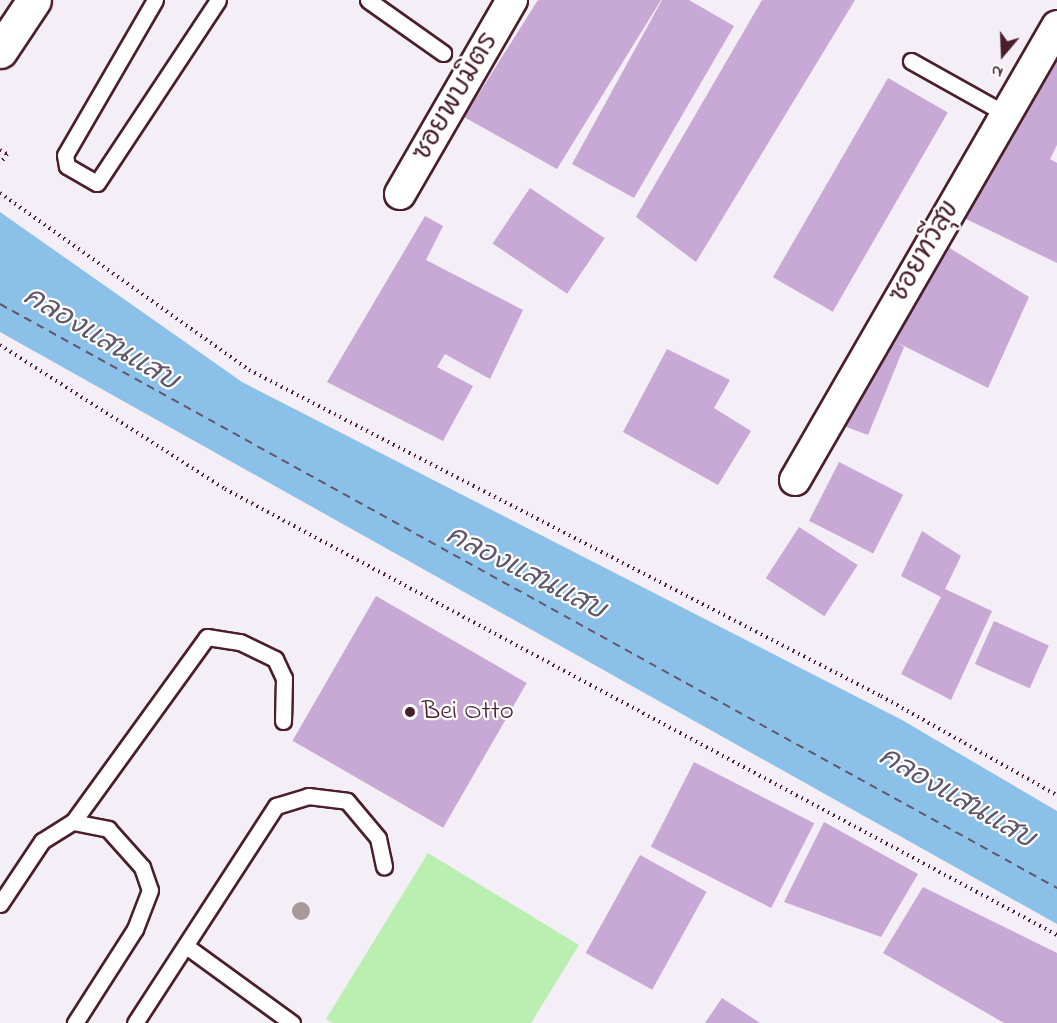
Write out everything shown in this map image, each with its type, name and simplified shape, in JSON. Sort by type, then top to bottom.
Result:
[{"type":"street","points":[[0,51],[34,0]]},
{"type":"street","name":"ซอยพบมิตร","points":[[400,194],[512,0]]},
{"type":"street","name":"ซอยทวีสุข","points":[[795,480],[1004,112],[1057,26]]},
{"type":"lane","points":[[155,0],[65,155],[67,166],[97,183],[218,0]]},
{"type":"lane","points":[[368,0],[443,53]]},
{"type":"lane","points":[[911,61],[1004,112]]},
{"type":"lane","points":[[0,904],[42,841],[73,822],[207,638],[240,642],[275,659],[284,678],[283,721]]},
{"type":"lane","points":[[135,1023],[276,806],[308,796],[347,801],[378,838],[384,866]]},
{"type":"lane","points":[[73,822],[108,829],[131,849],[150,890],[135,929],[75,1023]]},
{"type":"lane","points":[[186,946],[294,1021]]},
{"type":"path","points":[[0,150],[7,154],[0,164]]},
{"type":"path","points":[[0,193],[249,370],[881,696],[1057,795]]},
{"type":"path","points":[[0,345],[225,489],[1057,935]]},
{"type":"green space","points":[[428,853],[579,945],[531,1023],[333,1023],[326,1019]]},
{"type":"water","name":"คลองแสนแสบ","points":[[0,212],[242,382],[902,720],[1057,811],[1057,924],[0,332]]},
{"type":"building","points":[[538,0],[661,0],[557,169],[464,117]]},
{"type":"building","points":[[662,0],[689,0],[734,26],[634,198],[572,164]]},
{"type":"building","points":[[762,0],[855,0],[696,262],[636,217]]},
{"type":"building","points":[[1057,51],[1057,145],[1050,159],[1057,163],[1057,263],[960,216]]},
{"type":"building","points":[[888,78],[948,112],[833,312],[773,277]]},
{"type":"building","points":[[530,188],[605,238],[567,294],[493,244]]},
{"type":"building","points":[[425,216],[443,226],[426,260],[523,310],[490,379],[445,354],[437,367],[473,386],[443,441],[327,382]]},
{"type":"building","points":[[948,247],[1029,297],[988,388],[898,343],[904,347],[868,435],[841,425],[885,336],[894,341]]},
{"type":"building","points":[[667,349],[730,380],[714,408],[751,431],[718,485],[623,432]]},
{"type":"building","points":[[839,462],[903,495],[873,553],[809,521]]},
{"type":"building","points":[[799,527],[858,565],[824,616],[766,578]]},
{"type":"building","points":[[922,531],[961,556],[945,589],[992,611],[951,700],[901,674],[941,597],[901,576]]},
{"type":"building","name":"Bei Otto","points":[[376,596],[527,683],[443,828],[292,741]]},
{"type":"building","points":[[994,621],[1049,645],[1030,688],[975,664]]},
{"type":"building","points":[[694,762],[814,823],[771,908],[651,847]]},
{"type":"building","points":[[824,822],[918,874],[881,937],[784,902]]},
{"type":"building","points":[[640,855],[706,892],[652,990],[586,953]]},
{"type":"building","points":[[923,887],[1057,953],[1057,1023],[1004,1023],[883,953]]},
{"type":"building","points":[[722,998],[760,1023],[705,1023]]},
{"type":"ferry route","points":[[0,304],[1057,888]]},
{"type":"place","name":"Bei Otto","points":[[410,712]]}]
